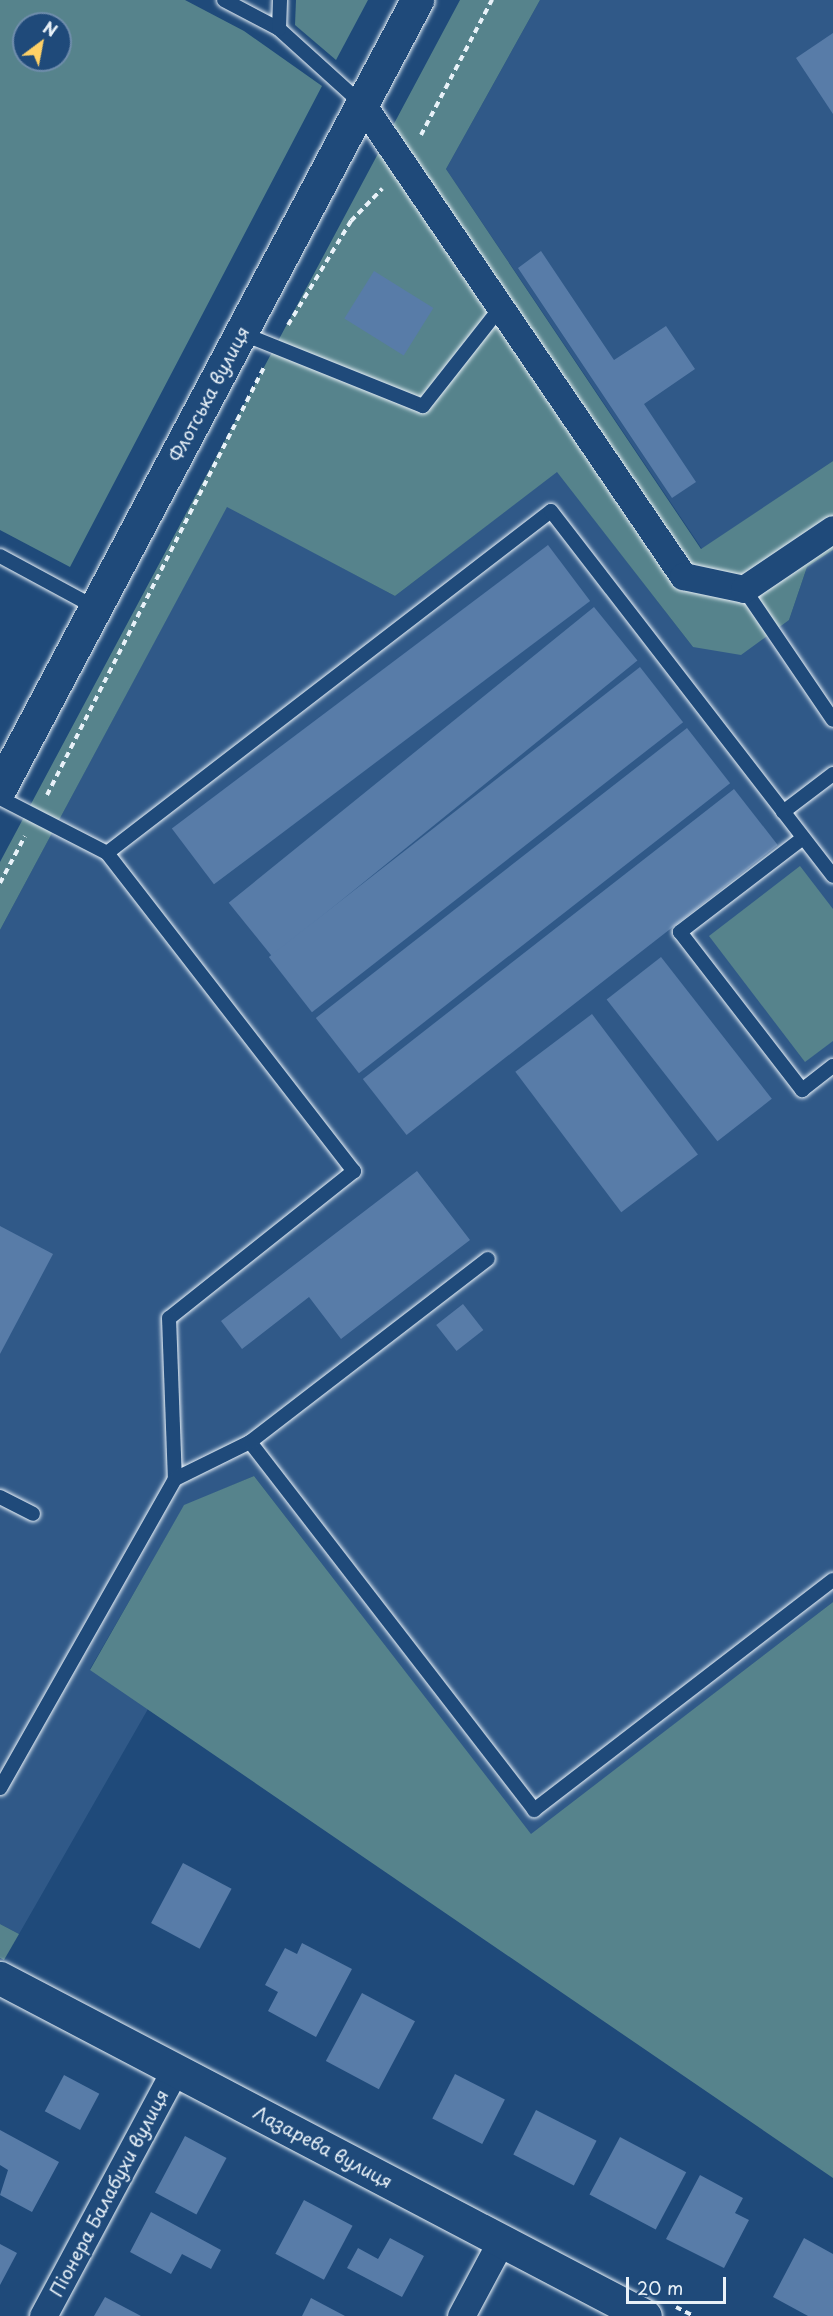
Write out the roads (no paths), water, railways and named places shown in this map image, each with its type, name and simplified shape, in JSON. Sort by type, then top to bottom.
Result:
[{"type":"street","name":"Флотська вулиця","points":[[0,788],[417,0]]},
{"type":"street","points":[[362,104],[683,576],[744,589],[833,529]]},
{"type":"street","name":"Лазарева вулиця","points":[[0,1978],[645,2316]]},
{"type":"street","name":"Піонера Балабухи вулиця","points":[[44,2316],[175,2070]]},
{"type":"street","points":[[461,2316],[501,2241]]},
{"type":"lane","points":[[224,0],[279,29],[362,104]]},
{"type":"lane","points":[[279,29],[280,0]]},
{"type":"lane","points":[[241,333],[423,406],[500,308]]},
{"type":"lane","points":[[107,853],[551,511],[833,876]]},
{"type":"lane","points":[[0,556],[96,608]]},
{"type":"lane","points":[[744,589],[833,720]]},
{"type":"lane","points":[[783,812],[833,774]]},
{"type":"lane","points":[[0,798],[107,853],[354,1171],[169,1318],[175,1479],[0,1788]]},
{"type":"lane","points":[[803,838],[680,932],[802,1090],[833,1066]]},
{"type":"lane","points":[[175,1479],[250,1442],[488,1259]]},
{"type":"lane","points":[[250,1442],[534,1810],[833,1580]]},
{"type":"lane","points":[[0,1497],[33,1514]]}]
